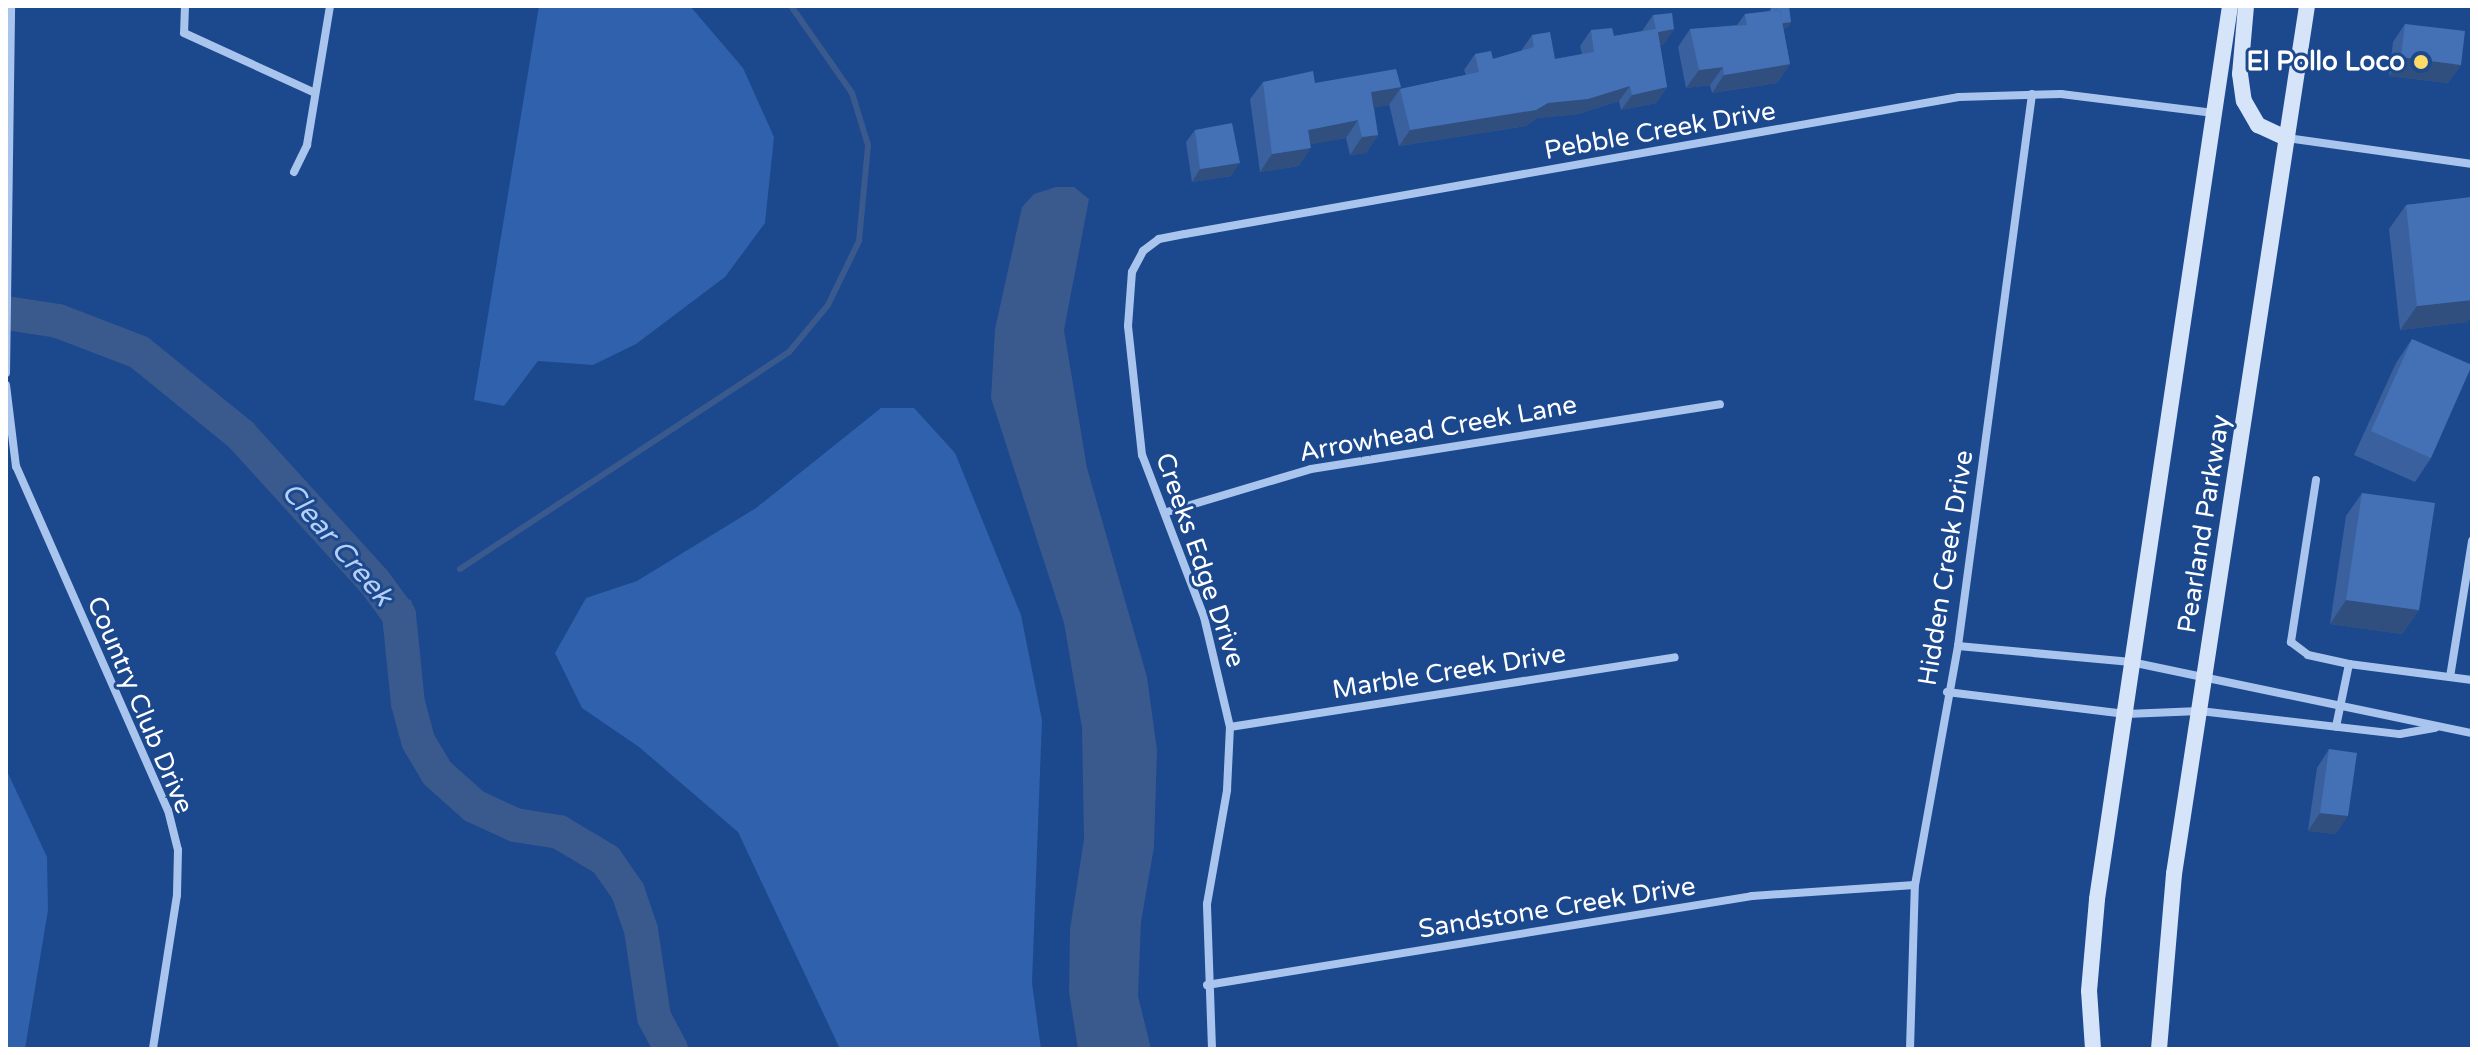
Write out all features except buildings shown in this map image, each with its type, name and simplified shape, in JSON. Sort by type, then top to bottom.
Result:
[{"type":"main road","name":"Pearland Parkway","points":[[2093,1049],[2089,991],[2097,899],[2230,6]]},
{"type":"main road","points":[[2246,6],[2240,74],[2244,101],[2258,125],[2286,138]]},
{"type":"main road","name":"Pearland Parkway","points":[[2159,1049],[2164,947],[2307,6]]},
{"type":"street","points":[[6,373],[11,6]]},
{"type":"street","points":[[185,6],[184,33],[315,93]]},
{"type":"street","points":[[294,172],[307,145],[330,6]]},
{"type":"street","name":"Pebble Creek Drive","points":[[1132,272],[1143,251],[1159,239],[1959,97],[2032,94],[2214,113]]},
{"type":"street","name":"Hidden Creek Drive","points":[[1910,1049],[1915,885],[1947,692],[1958,646],[2032,94]]},
{"type":"street","points":[[2286,138],[2472,164]]},
{"type":"street","name":"Creeks Edge Drive","points":[[1132,272],[1128,326],[1142,455],[1167,512],[1204,617],[1230,727],[1219,852],[1207,904],[1207,985],[1212,1049]]},
{"type":"street","name":"Country Club Drive","points":[[6,385],[16,466],[168,810],[178,850],[177,895],[153,1049]]},
{"type":"street","name":"Arrowhead Creek Lane","points":[[1167,512],[1311,469],[1720,404]]},
{"type":"street","points":[[6,468],[16,466]]},
{"type":"street","points":[[2316,480],[2291,642],[2308,655],[2349,664],[2472,680]]},
{"type":"street","points":[[2450,677],[2472,541]]},
{"type":"street","points":[[1958,646],[2131,662],[2472,733]]},
{"type":"street","name":"Marble Creek Drive","points":[[1230,727],[1675,657]]},
{"type":"street","points":[[2336,727],[2349,664]]},
{"type":"street","points":[[1947,692],[2126,714],[2200,711],[2400,734],[2440,727]]},
{"type":"street","name":"Sandstone Creek Drive","points":[[1207,985],[1752,896],[1915,885]]},
{"type":"shaded area","points":[[539,6],[690,6],[743,68],[774,137],[765,223],[725,277],[636,344],[593,365],[538,361],[504,406],[474,400]]},
{"type":"shaded area","points":[[1056,187],[1074,187],[1089,199],[1064,330],[1087,468],[1147,677],[1157,750],[1154,847],[1141,922],[1138,996],[1151,1049],[1078,1049],[1069,992],[1070,929],[1084,839],[1082,728],[1064,623],[991,398],[995,329],[1022,207],[1034,194]]},
{"type":"shaded area","points":[[881,408],[914,408],[955,453],[1021,615],[1042,720],[1032,983],[1041,1049],[840,1049],[738,832],[639,747],[582,708],[555,653],[586,598],[637,581],[756,508]]},
{"type":"shaded area","points":[[6,769],[47,857],[48,910],[25,1049],[6,1049]]},
{"type":"waterway","points":[[460,569],[789,352],[828,305],[859,241],[868,145],[852,93],[791,6]]},
{"type":"waterway","name":"Clear Creek","points":[[6,313],[58,321],[139,352],[241,435],[374,581],[399,615],[408,703],[418,741],[437,773],[474,806],[515,825],[559,832],[606,860],[628,892],[641,930],[654,1017],[671,1049]]},
{"type":"waterway","points":[[399,615],[409,602]]},
{"type":"place","name":"El Pollo Loco","points":[[2421,62]]}]
